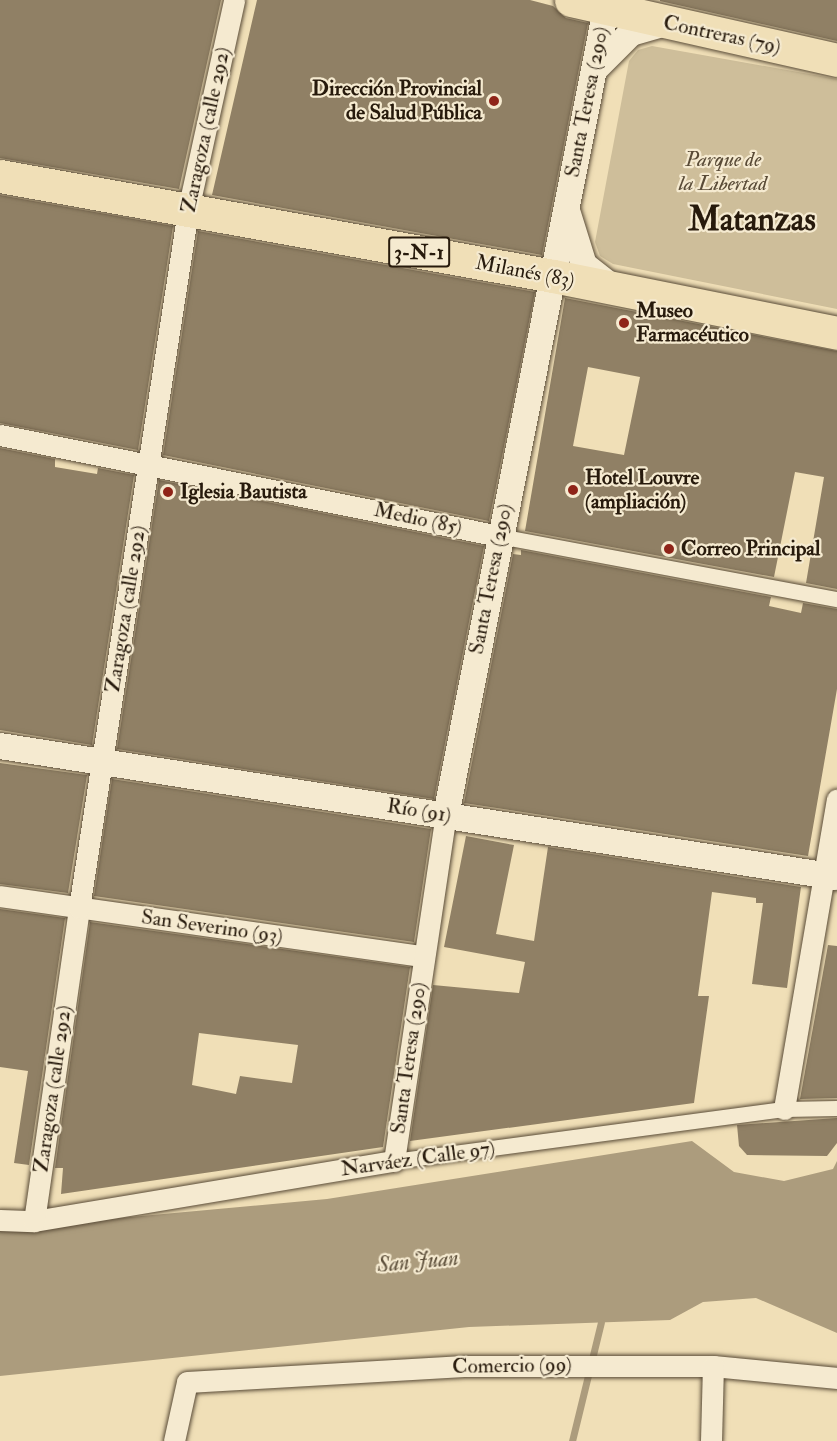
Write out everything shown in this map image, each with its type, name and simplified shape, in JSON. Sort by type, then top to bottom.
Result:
[{"type":"main road","name":"Contreras (79)","points":[[572,0],[606,4],[667,23],[837,60]]},
{"type":"main road","name":"Milanés (83)","points":[[0,176],[554,276],[837,333]]},
{"type":"street","name":"Zaragoza (calle 292)","points":[[34,1221],[101,763],[188,210],[234,0]]},
{"type":"street","name":"Santa Teresa (290)","points":[[394,1161],[446,815],[499,536],[554,276],[606,4]]},
{"type":"street","points":[[593,71],[631,33],[667,23]]},
{"type":"street","points":[[567,208],[584,265],[602,283],[618,290]]},
{"type":"street","name":"Medio (85)","points":[[0,435],[149,463],[499,536],[837,598]]},
{"type":"street","name":"Río (91)","points":[[0,746],[831,876]]},
{"type":"street","points":[[784,1109],[831,876],[837,800]]},
{"type":"street","name":"San Severino (93)","points":[[0,896],[424,956]]},
{"type":"street","name":"Narváez (Calle 97)","points":[[0,1220],[34,1221],[394,1161],[784,1109],[837,1108]]},
{"type":"street","name":"Comercio (99)","points":[[174,1441],[187,1382],[464,1365],[713,1366],[837,1378]]},
{"type":"street","points":[[711,1441],[713,1366]]},
{"type":"green space","name":"Parque de la Libertad","points":[[652,46],[837,79],[837,309],[613,264],[600,256],[595,242],[629,61],[638,50]]},
{"type":"water","name":"San Juan","points":[[692,1141],[734,1172],[784,1181],[833,1169],[837,1161],[837,1333],[756,1298],[703,1302],[670,1320],[469,1327],[0,1376],[0,1229],[327,1199]]},
{"type":"building","points":[[0,0],[221,0],[179,189],[0,158]]},
{"type":"building","points":[[257,0],[530,0],[553,6],[566,18],[588,23],[542,255],[212,195]]},
{"type":"building","points":[[837,0],[837,41],[660,1]]},
{"type":"building","points":[[0,195],[173,226],[138,450],[0,423]]},
{"type":"building","points":[[198,231],[535,292],[489,521],[163,455]]},
{"type":"building","points":[[565,298],[837,351],[837,589],[806,583],[824,477],[795,472],[774,577],[525,531]],"holes":[[[588,367],[640,377],[624,455],[573,446]]]},
{"type":"building","points":[[0,448],[55,459],[55,467],[97,474],[98,468],[134,475],[92,745],[0,730]]},
{"type":"building","points":[[159,480],[484,546],[434,799],[117,749]]},
{"type":"building","points":[[521,550],[771,597],[769,606],[801,613],[803,603],[837,609],[837,689],[808,856],[464,803],[513,554],[521,555]]},
{"type":"building","points":[[0,763],[87,775],[68,893],[0,884]]},
{"type":"building","points":[[112,779],[431,829],[414,942],[94,896]]},
{"type":"building","points":[[466,836],[514,845],[496,934],[534,941],[548,847],[801,887],[787,988],[752,984],[763,903],[756,903],[756,898],[712,892],[698,996],[709,996],[694,1103],[410,1141],[433,985],[519,993],[525,962],[444,947]]},
{"type":"building","points":[[0,909],[65,918],[29,1165],[14,1163],[28,1071],[0,1067]]},
{"type":"building","points":[[90,922],[410,967],[383,1147],[61,1194],[63,1168],[55,1168]],"holes":[[[199,1033],[298,1045],[292,1083],[240,1076],[236,1094],[192,1085]]]},
{"type":"building","points":[[828,945],[837,946],[837,1098],[800,1099]]},
{"type":"building","points":[[837,1118],[837,1143],[827,1156],[747,1155],[739,1146],[737,1125]]},
{"type":"waterway","points":[[572,1441],[601,1322]]},
{"type":"place","name":"Dirección Provincial de Salud Pública","points":[[494,101]]},
{"type":"place","name":"Museo Farmacéutico","points":[[624,323]]},
{"type":"place","name":"Hotel Louvre (ampliación)","points":[[573,490]]},
{"type":"place","name":"Iglesia Bautista","points":[[168,492]]},
{"type":"place","name":"Correo Principal","points":[[669,549]]},
{"type":"district","name":"Matanzas","points":[[752,220]]}]
